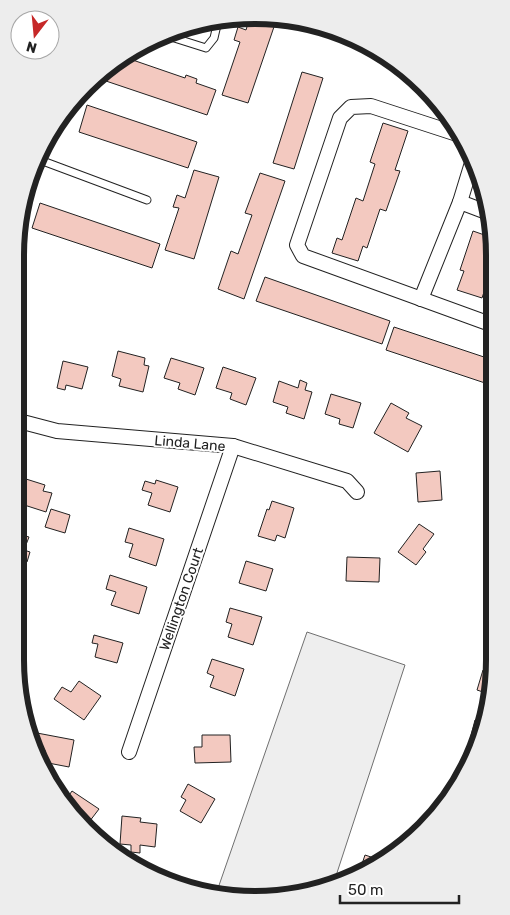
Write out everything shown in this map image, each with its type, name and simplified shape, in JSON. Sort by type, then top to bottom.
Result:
[{"type":"street","points":[[450,132],[371,106],[351,107],[340,118],[297,245],[303,256],[486,322]]},
{"type":"street","points":[[421,299],[460,202],[470,170]]},
{"type":"street","points":[[460,202],[482,210]]},
{"type":"street","name":"Linda Lane","points":[[24,422],[57,431],[233,446],[348,481],[357,492]]},
{"type":"street","name":"Wellington Court","points":[[129,752],[233,446]]},
{"type":"lane","points":[[175,38],[206,48],[214,38],[217,27]]},
{"type":"lane","points":[[44,161],[147,200]]},
{"type":"shaded area","points":[[307,632],[405,665],[336,877],[300,887],[270,891],[240,891],[218,888]]},
{"type":"building","points":[[248,24],[275,25],[248,103],[222,95],[240,42],[234,40],[238,27],[246,30]]},
{"type":"building","points":[[132,60],[185,78],[186,75],[197,79],[196,83],[216,90],[207,115],[104,80]]},
{"type":"building","points":[[302,72],[323,78],[294,169],[273,163]]},
{"type":"building","points":[[87,105],[197,142],[188,168],[79,132]]},
{"type":"building","points":[[383,123],[408,131],[395,170],[400,171],[386,211],[380,209],[367,248],[363,246],[358,261],[332,253],[337,238],[342,240],[356,198],[363,201],[375,164],[370,162]]},
{"type":"building","points":[[194,170],[219,177],[194,259],[165,250],[179,208],[173,207],[177,195],[185,198]]},
{"type":"building","points":[[260,173],[285,181],[244,299],[218,289],[231,251],[238,254],[252,215],[245,213]]},
{"type":"building","points":[[40,203],[160,244],[152,268],[32,228]]},
{"type":"building","points":[[473,231],[485,235],[486,286],[482,298],[457,290],[464,271],[460,270]]},
{"type":"building","points":[[265,277],[390,321],[382,344],[256,301]]},
{"type":"building","points":[[394,327],[486,358],[486,383],[386,350]]},
{"type":"building","points":[[118,351],[145,358],[144,365],[149,366],[143,392],[119,386],[121,379],[112,376]]},
{"type":"building","points":[[171,358],[204,368],[195,395],[178,389],[180,383],[164,378]]},
{"type":"building","points":[[63,361],[88,367],[82,389],[66,385],[65,390],[57,388]]},
{"type":"building","points":[[223,367],[256,378],[246,405],[230,399],[232,393],[216,388]]},
{"type":"building","points":[[300,380],[307,383],[305,390],[312,392],[304,419],[286,413],[288,407],[273,402],[279,381],[298,388]]},
{"type":"building","points":[[331,394],[361,403],[353,428],[339,424],[340,419],[325,414]]},
{"type":"building","points":[[391,403],[409,413],[406,418],[422,426],[408,452],[374,433]]},
{"type":"building","points":[[440,471],[442,500],[418,502],[416,473]]},
{"type":"building","points":[[26,479],[45,485],[43,491],[52,493],[46,512],[24,505],[24,485]]},
{"type":"building","points":[[156,480],[178,487],[170,512],[148,505],[152,493],[142,490],[145,481],[155,484]]},
{"type":"building","points":[[272,501],[294,508],[285,538],[277,535],[275,541],[258,536],[267,509],[269,510]]},
{"type":"building","points":[[51,509],[70,515],[65,533],[45,527]]},
{"type":"building","points":[[419,524],[434,534],[423,549],[426,552],[416,565],[398,552]]},
{"type":"building","points":[[129,528],[164,539],[156,566],[129,557],[133,544],[125,542]]},
{"type":"building","points":[[24,536],[29,537],[24,550]]},
{"type":"building","points":[[24,550],[30,552],[27,562],[24,561]]},
{"type":"building","points":[[347,557],[380,558],[379,582],[346,581]]},
{"type":"building","points":[[246,561],[273,569],[266,591],[239,583]]},
{"type":"building","points":[[110,575],[147,587],[139,614],[111,605],[116,592],[106,589]]},
{"type":"building","points":[[230,608],[262,617],[253,645],[228,637],[232,624],[226,622]]},
{"type":"building","points":[[94,635],[123,643],[117,663],[95,657],[98,644],[92,643]]},
{"type":"building","points":[[212,659],[244,669],[235,696],[210,687],[214,676],[207,673]]},
{"type":"building","points":[[483,670],[486,671],[484,692],[477,690]]},
{"type":"building","points":[[79,681],[101,696],[84,720],[54,699],[62,687],[71,692]]},
{"type":"building","points":[[475,720],[478,720],[474,734],[467,751]]},
{"type":"building","points":[[37,733],[74,740],[69,767],[49,763],[44,754],[45,750],[42,749]]},
{"type":"building","points":[[202,735],[230,735],[231,762],[195,763],[194,747],[202,747]]},
{"type":"building","points":[[188,784],[215,799],[201,823],[180,811],[186,800],[181,797]]},
{"type":"building","points":[[72,791],[99,809],[89,822],[69,796]]},
{"type":"building","points":[[122,816],[141,818],[140,822],[157,824],[155,847],[140,845],[140,853],[131,852],[131,845],[120,844]]},
{"type":"building","points":[[365,855],[374,858],[371,860],[362,865]]}]
